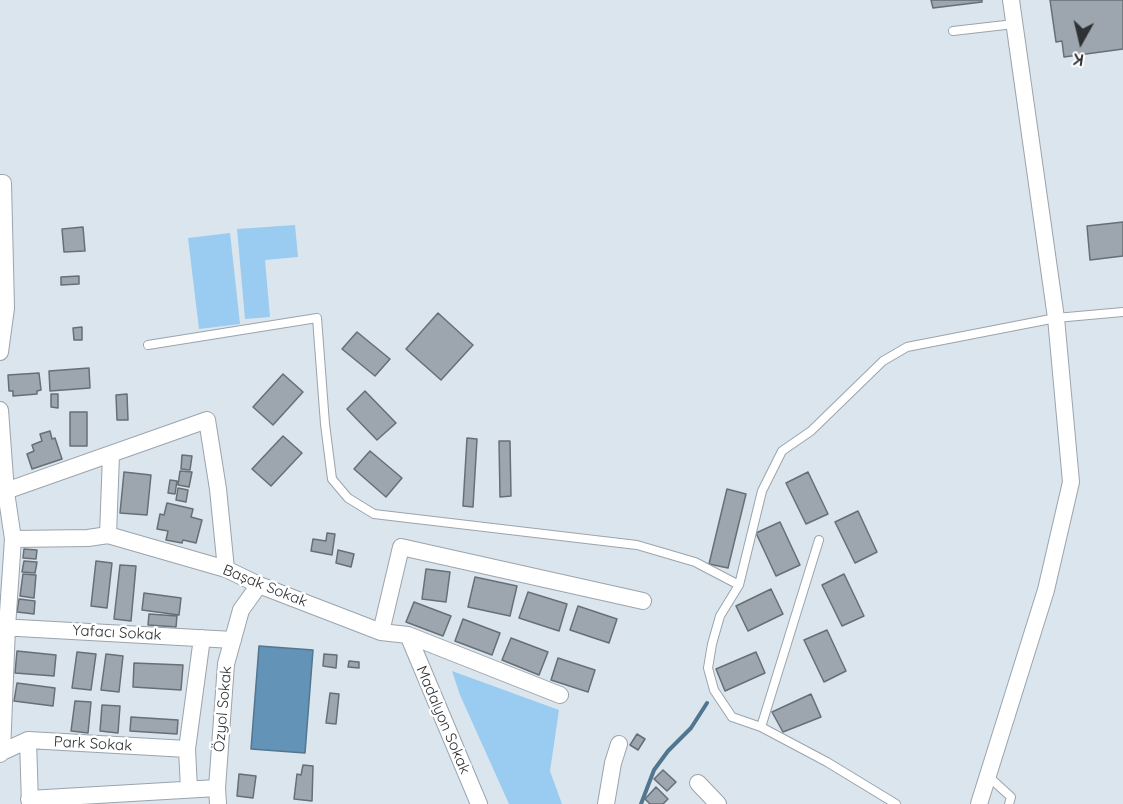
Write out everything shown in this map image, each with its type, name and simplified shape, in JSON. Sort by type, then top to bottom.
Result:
[{"type":"street","points":[[980,804],[1046,590],[1071,482],[1056,318],[1011,0]]},
{"type":"street","points":[[0,352],[3,308],[1,183]]},
{"type":"street","points":[[0,410],[3,492],[13,539],[4,627],[1,753]]},
{"type":"street","points":[[3,492],[207,420],[218,489],[226,569]]},
{"type":"street","points":[[108,535],[111,455]]},
{"type":"street","name":"Başak Sokak","points":[[13,539],[88,538],[108,535],[226,569],[259,585],[381,632],[408,635],[560,695]]},
{"type":"street","points":[[381,632],[401,547],[643,601]]},
{"type":"street","name":"Özyol Sokak","points":[[217,796],[226,664],[241,610],[259,585]]},
{"type":"street","name":"Yafacı Sokak","points":[[4,627],[233,640]]},
{"type":"street","name":"Madalyon Sokak","points":[[408,635],[479,804]]},
{"type":"street","points":[[189,789],[187,749],[202,638]]},
{"type":"street","points":[[28,740],[30,801],[189,789],[217,796]]},
{"type":"street","name":"Park Sokak","points":[[1,753],[28,740],[187,749]]},
{"type":"street","points":[[606,804],[613,763],[619,744]]},
{"type":"street","points":[[698,783],[718,804]]},
{"type":"lane","points":[[953,31],[1014,24]]},
{"type":"lane","points":[[896,804],[827,762],[761,727],[732,717],[714,690],[708,668],[720,616],[739,585],[762,490],[782,451],[812,431],[883,361],[907,348],[1056,318],[1123,312]]},
{"type":"lane","points":[[148,345],[317,318],[325,424],[332,479],[348,498],[374,514],[637,545],[695,562],[739,585]]},
{"type":"lane","points":[[761,727],[819,540]]},
{"type":"lane","points":[[988,776],[1011,797],[1009,804]]},
{"type":"shaded area","points":[[295,225],[298,257],[265,260],[270,317],[245,319],[237,229]]},
{"type":"shaded area","points":[[230,233],[240,324],[199,329],[188,238]]},
{"type":"shaded area","points":[[259,646],[313,650],[305,753],[251,749]]},
{"type":"shaded area","points":[[452,671],[559,710],[550,771],[562,804],[509,804],[460,695]]},
{"type":"building","points":[[931,0],[982,0],[982,2],[933,8]]},
{"type":"building","points":[[1050,0],[1123,0],[1123,49],[1064,57],[1062,41],[1056,42]]},
{"type":"building","points":[[1123,222],[1123,256],[1090,260],[1087,226]]},
{"type":"building","points":[[83,227],[85,251],[64,252],[62,229]]},
{"type":"building","points":[[79,276],[79,284],[61,285],[61,277]]},
{"type":"building","points":[[438,313],[473,345],[441,380],[406,349]]},
{"type":"building","points":[[82,327],[82,340],[74,340],[73,328]]},
{"type":"building","points":[[357,332],[390,359],[375,376],[342,349]]},
{"type":"building","points":[[89,368],[90,388],[50,391],[49,371]]},
{"type":"building","points":[[39,373],[41,390],[37,391],[37,394],[13,396],[13,391],[9,391],[8,375]]},
{"type":"building","points":[[283,374],[303,392],[273,425],[253,407]]},
{"type":"building","points":[[365,391],[396,423],[377,440],[347,409]]},
{"type":"building","points":[[51,394],[58,394],[58,408],[51,407]]},
{"type":"building","points":[[127,394],[128,420],[117,420],[116,395]]},
{"type":"building","points":[[70,412],[87,412],[87,446],[70,446]]},
{"type":"building","points":[[50,431],[52,439],[55,438],[62,459],[32,469],[27,454],[34,451],[32,445],[42,441],[40,434]]},
{"type":"building","points":[[283,436],[302,453],[271,486],[252,469]]},
{"type":"building","points":[[467,438],[477,439],[473,507],[463,506]]},
{"type":"building","points":[[499,441],[510,441],[511,496],[500,497]]},
{"type":"building","points":[[370,451],[402,478],[386,497],[354,469]]},
{"type":"building","points":[[182,455],[192,456],[190,470],[181,469]]},
{"type":"building","points":[[180,471],[192,472],[189,487],[178,485]]},
{"type":"building","points":[[124,472],[151,475],[147,515],[120,513]]},
{"type":"building","points":[[808,472],[828,514],[806,524],[786,483]]},
{"type":"building","points":[[170,480],[177,481],[175,494],[168,493]]},
{"type":"building","points":[[178,488],[188,490],[186,502],[176,500]]},
{"type":"building","points":[[727,489],[746,494],[728,568],[709,564]]},
{"type":"building","points":[[167,503],[193,509],[191,517],[202,520],[196,543],[166,540],[168,531],[157,529],[160,514],[164,515]]},
{"type":"building","points":[[858,511],[877,552],[855,563],[835,522]]},
{"type":"building","points":[[780,522],[800,565],[776,576],[756,533]]},
{"type":"building","points":[[327,533],[335,534],[332,555],[311,551],[313,539],[326,541]]},
{"type":"building","points":[[24,549],[37,550],[36,559],[23,558]]},
{"type":"building","points":[[338,550],[354,554],[351,567],[336,563]]},
{"type":"building","points":[[24,561],[37,562],[35,573],[22,572]]},
{"type":"building","points":[[96,561],[112,563],[107,608],[91,606]]},
{"type":"building","points":[[120,565],[136,566],[131,621],[114,619]]},
{"type":"building","points":[[426,569],[450,572],[446,602],[422,599]]},
{"type":"building","points":[[23,574],[36,575],[34,598],[20,596]]},
{"type":"building","points":[[844,574],[864,616],[842,626],[822,585]]},
{"type":"building","points":[[475,577],[517,586],[510,616],[468,607]]},
{"type":"building","points":[[771,589],[783,614],[748,631],[736,606]]},
{"type":"building","points":[[528,592],[567,604],[559,631],[519,618]]},
{"type":"building","points":[[144,593],[181,598],[179,615],[142,610]]},
{"type":"building","points":[[19,599],[35,601],[34,614],[17,612]]},
{"type":"building","points":[[414,602],[451,616],[443,636],[406,622]]},
{"type":"building","points":[[578,606],[617,619],[609,643],[570,630]]},
{"type":"building","points":[[149,614],[177,616],[176,627],[148,625]]},
{"type":"building","points":[[463,619],[500,633],[492,655],[455,641]]},
{"type":"building","points":[[827,630],[846,671],[824,682],[804,640]]},
{"type":"building","points":[[511,638],[548,652],[539,675],[502,660]]},
{"type":"building","points":[[17,651],[56,655],[54,676],[15,673]]},
{"type":"building","points":[[77,652],[96,654],[91,690],[72,688]]},
{"type":"building","points":[[756,652],[765,673],[725,691],[716,669]]},
{"type":"building","points":[[106,654],[123,656],[119,692],[101,690]]},
{"type":"building","points":[[324,654],[337,655],[336,668],[323,666]]},
{"type":"building","points":[[558,658],[595,670],[588,692],[551,680]]},
{"type":"building","points":[[349,661],[359,662],[359,668],[348,667]]},
{"type":"building","points":[[134,663],[183,665],[181,690],[133,687]]},
{"type":"building","points":[[17,683],[55,688],[53,706],[14,701]]},
{"type":"building","points":[[330,693],[339,694],[336,724],[326,723]]},
{"type":"building","points":[[811,694],[821,717],[783,732],[772,712]]},
{"type":"building","points":[[75,701],[91,702],[88,733],[71,731]]},
{"type":"building","points":[[102,705],[120,706],[118,733],[100,731]]},
{"type":"building","points":[[131,717],[178,720],[177,734],[130,731]]},
{"type":"building","points":[[637,734],[645,739],[638,750],[630,745]]},
{"type":"building","points":[[303,765],[313,766],[312,801],[294,799],[297,774],[301,775]]},
{"type":"building","points":[[663,770],[676,782],[667,791],[654,779]]},
{"type":"building","points":[[239,774],[256,776],[253,798],[237,796]]},
{"type":"building","points":[[656,787],[668,799],[663,804],[650,804],[645,799]]},
{"type":"waterway","points":[[641,804],[654,770],[668,751],[691,728],[707,703]]}]
